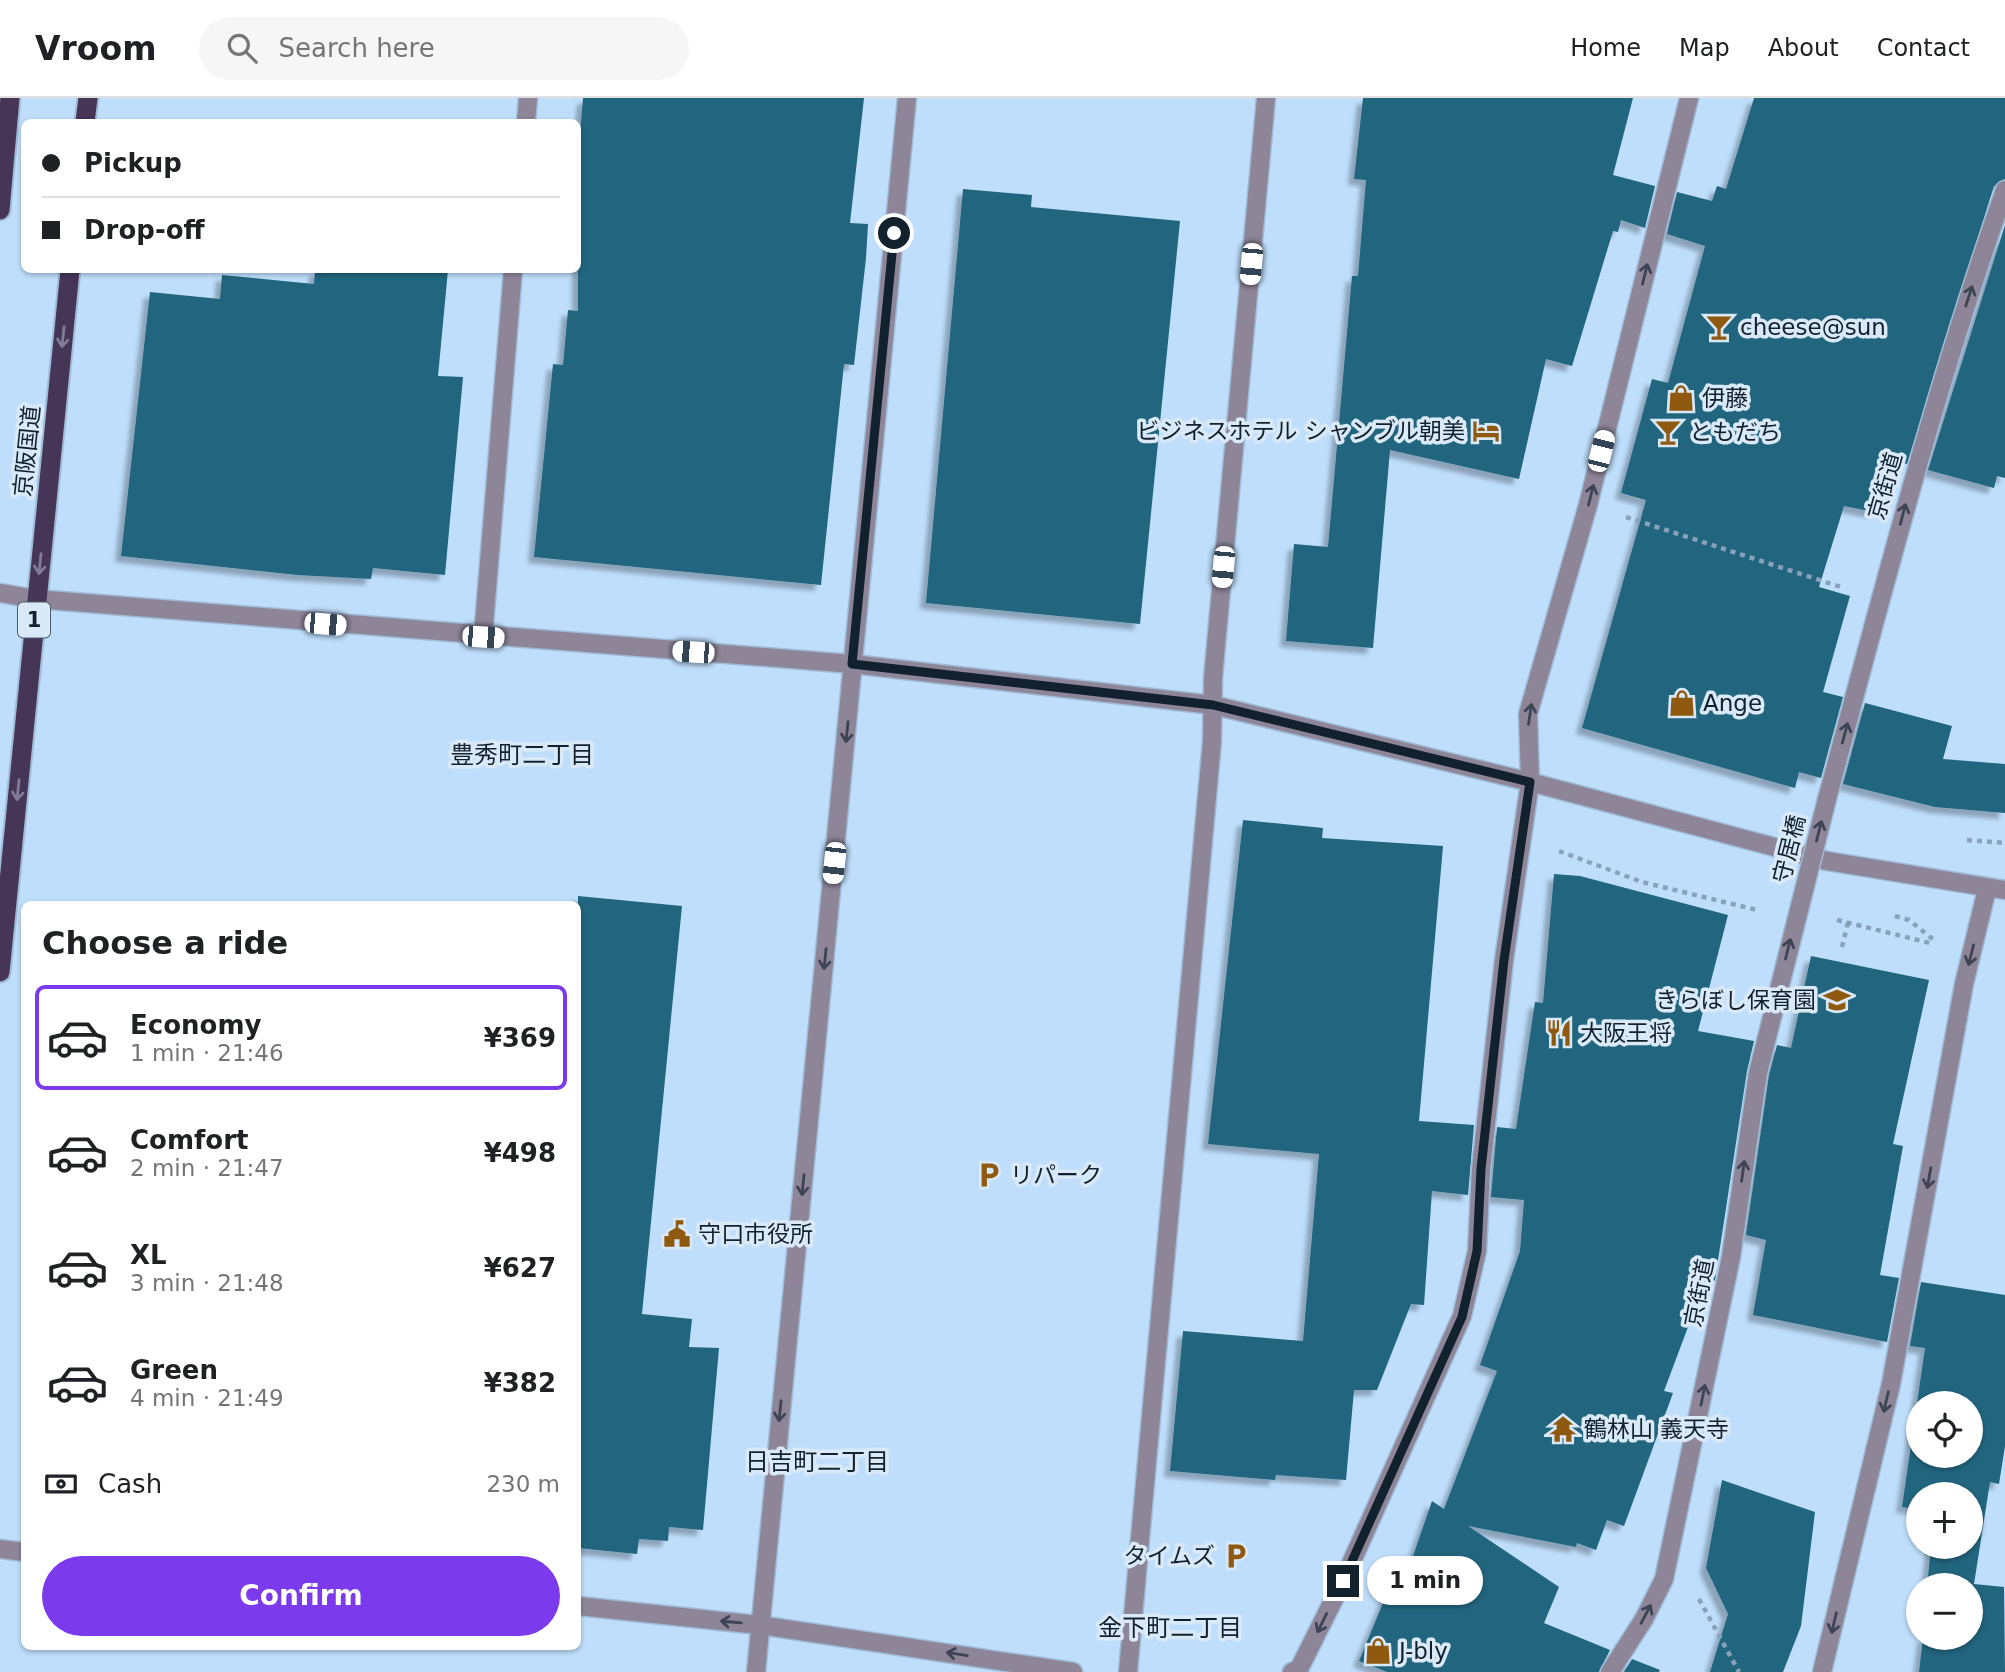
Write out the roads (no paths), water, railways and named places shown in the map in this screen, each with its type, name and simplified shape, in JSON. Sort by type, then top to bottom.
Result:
[{"type":"highway","points":[[0,210],[9,98]]},
{"type":"highway","points":[[85,119],[88,98]]},
{"type":"highway","name":"京阪国道","points":[[0,972],[70,273]]},
{"type":"street","points":[[526,119],[528,98]]},
{"type":"street","points":[[756,1672],[907,98]]},
{"type":"street","points":[[1128,1672],[1213,705],[1213,678],[1266,98]]},
{"type":"street","points":[[1299,1671],[1343,1581],[1462,1317],[1477,1251],[1481,1169],[1504,960],[1530,782],[1528,714],[1588,505],[1689,98]]},
{"type":"street","name":"京街道","points":[[1827,799],[1903,513],[1945,368],[2005,190]]},
{"type":"street","points":[[483,637],[513,273]]},
{"type":"street","points":[[0,593],[36,599],[483,637],[852,664],[1213,705],[1530,782],[1827,861],[1996,890],[1964,984],[1891,1384],[1822,1672]]},
{"type":"street","name":"守居橋","points":[[1797,915],[1827,799]]},
{"type":"street","name":"京街道","points":[[1610,1672],[1644,1619],[1664,1579],[1731,1257],[1758,1073],[1797,915]]},
{"type":"street","points":[[0,1549],[21,1552]]},
{"type":"street","points":[[581,1606],[759,1625],[1073,1672]]},
{"type":"place","name":"cheese@sun","points":[[1719,327]]},
{"type":"place","name":"伊藤","points":[[1681,398]]},
{"type":"place","name":"ビジネスホテル シャンブル朝美","points":[[1486,431]]},
{"type":"place","name":"ともだち","points":[[1668,432]]},
{"type":"place","name":"Ange","points":[[1682,703]]},
{"type":"place","name":"きらぼし保育園","points":[[1837,1000]]},
{"type":"place","name":"大阪王将","points":[[1559,1033]]},
{"type":"place","name":"リパーク","points":[[989,1175]]},
{"type":"place","name":"守口市役所","points":[[677,1234]]},
{"type":"place","name":"鶴林山 義天寺","points":[[1563,1429]]},
{"type":"place","name":"タイムズ","points":[[1236,1556]]},
{"type":"place","name":"J-bly","points":[[1378,1651]]},
{"type":"district","name":"豊秀町二丁目","points":[[522,755]]},
{"type":"district","name":"日吉町二丁目","points":[[817,1462]]},
{"type":"district","name":"金下町二丁目","points":[[1170,1628]]}]
